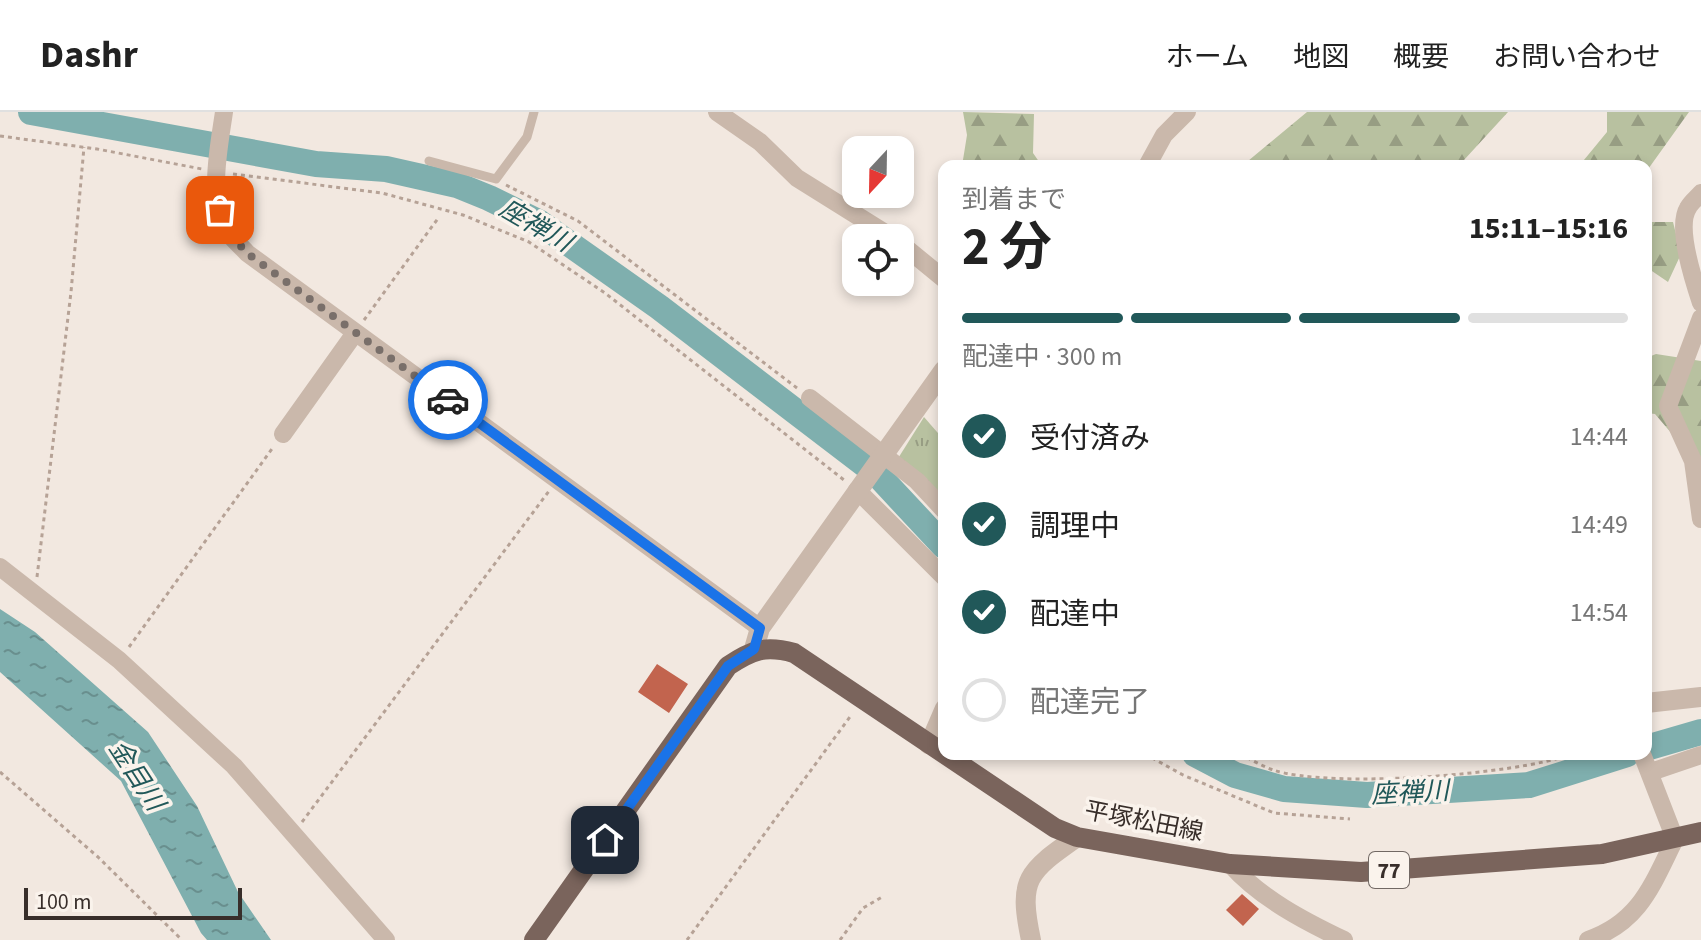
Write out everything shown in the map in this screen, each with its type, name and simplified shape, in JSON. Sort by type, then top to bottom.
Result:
[{"type":"main road","name":"平塚松田線","points":[[754,649],[773,647],[794,653],[938,752]]},
{"type":"main road","points":[[534,940],[728,666],[754,649]]},
{"type":"main road","name":"平塚松田線","points":[[951,760],[1055,828],[1077,837],[1230,864],[1361,872],[1602,854],[1701,832]]},
{"type":"street","points":[[717,112],[760,142],[797,178],[871,224]]},
{"type":"street","points":[[1150,160],[1164,135],[1187,112]]},
{"type":"street","points":[[223,121],[217,168],[220,210],[227,231],[247,253],[760,628]]},
{"type":"street","points":[[1701,193],[1687,209],[1684,221],[1691,273],[1701,303]]},
{"type":"street","points":[[914,254],[938,274]]},
{"type":"street","points":[[1701,318],[1668,406],[1693,461],[1701,519]]},
{"type":"street","points":[[283,434],[355,333]]},
{"type":"street","points":[[754,649],[760,628],[938,378]]},
{"type":"street","points":[[810,398],[882,457],[917,481],[938,504]]},
{"type":"street","points":[[857,490],[938,571]]},
{"type":"street","points":[[0,567],[119,660],[234,766],[386,940]]},
{"type":"street","points":[[1652,702],[1701,697]]},
{"type":"street","points":[[928,745],[938,722]]},
{"type":"street","points":[[1588,940],[1609,933],[1638,910],[1675,839],[1647,765],[1701,755]]},
{"type":"street","points":[[1031,940],[1024,890],[1032,874],[1077,837]]},
{"type":"street","points":[[1230,864],[1245,881],[1310,925],[1344,940]]},
{"type":"lane","points":[[429,161],[496,179],[527,137],[534,112]]},
{"type":"path","points":[[0,136],[382,193],[463,215],[529,242],[605,293],[857,490]]},
{"type":"path","points":[[35,594],[71,292],[84,147]]},
{"type":"path","points":[[496,179],[578,221],[810,398]]},
{"type":"path","points":[[355,333],[439,217]]},
{"type":"path","points":[[119,660],[283,434]]},
{"type":"path","points":[[293,834],[558,480]]},
{"type":"path","points":[[687,940],[862,700]]},
{"type":"path","points":[[1156,760],[1183,775],[1274,813],[1350,819]]},
{"type":"path","points":[[1253,760],[1274,770],[1334,779],[1454,774],[1557,760]]},
{"type":"path","points":[[0,772],[98,857],[182,940]]},
{"type":"path","points":[[840,940],[863,908],[882,897]]},
{"type":"green space","points":[[963,112],[1034,114],[1033,153],[1038,160],[963,160],[967,135]]},
{"type":"green space","points":[[1307,112],[1508,112],[1464,160],[1249,160]]},
{"type":"green space","points":[[1607,112],[1689,112],[1652,164],[1652,160],[1584,160],[1607,132]]},
{"type":"green space","points":[[1652,222],[1673,222],[1681,254],[1668,282],[1652,271]]},
{"type":"green space","points":[[1652,356],[1701,361],[1701,468],[1652,414]]},
{"type":"green space","points":[[924,417],[938,433],[938,498],[897,460]]},
{"type":"water","name":"金目川","points":[[0,609],[35,632],[148,732],[197,806],[238,892],[271,940],[207,940],[201,933],[121,781],[0,672]]},
{"type":"building","points":[[657,664],[688,684],[669,713],[638,692]]},
{"type":"building","points":[[1242,894],[1259,909],[1243,926],[1226,910]]},
{"type":"waterway","name":"座禅川","points":[[31,112],[316,164],[386,169],[457,185],[489,198],[540,223],[659,307],[876,473],[938,540]]},
{"type":"waterway","name":"座禅川","points":[[1652,746],[1701,732]]},
{"type":"waterway","name":"座禅川","points":[[1206,760],[1235,775],[1284,789],[1367,795],[1529,785],[1608,760]]},
{"type":"way so far","points":[[220,210],[227,231],[247,253],[448,400]]},
{"type":"route","points":[[448,400],[760,628],[754,649],[728,666],[605,840]]}]
